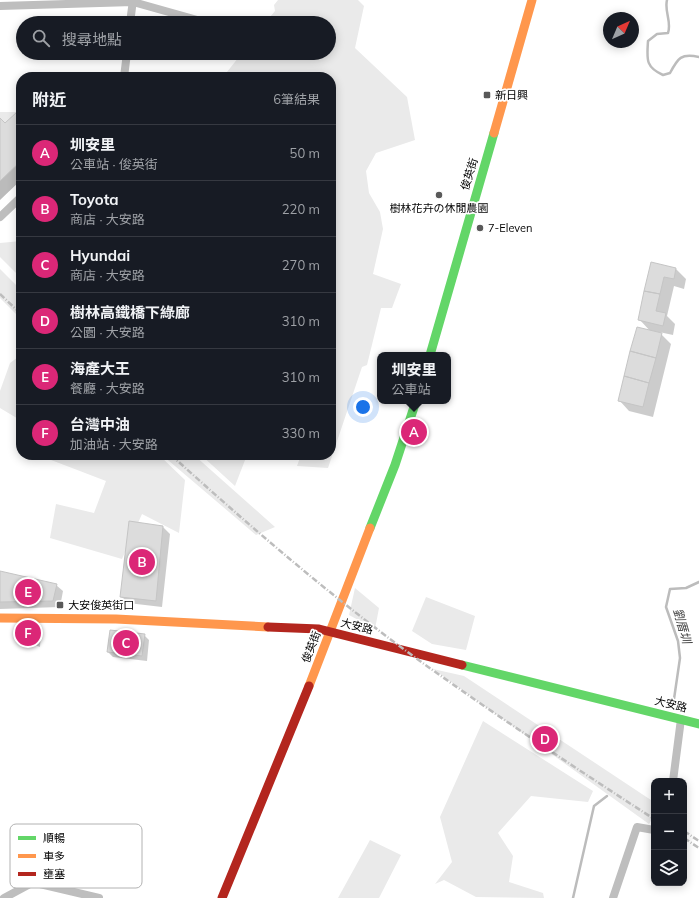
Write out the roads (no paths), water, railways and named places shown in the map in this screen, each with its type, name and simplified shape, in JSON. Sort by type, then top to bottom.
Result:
[{"type":"street","name":"俊英街","points":[[431,352],[532,0]]},
{"type":"street","points":[[0,6],[133,1],[184,16]]},
{"type":"street","points":[[131,16],[133,1]]},
{"type":"street","points":[[125,72],[126,60]]},
{"type":"street","points":[[0,217],[16,201]]},
{"type":"street","name":"俊英街","points":[[222,898],[286,746],[395,465],[415,404]]},
{"type":"street","name":"大安路","points":[[0,618],[124,619],[319,629],[699,724]]},
{"type":"street","points":[[673,778],[681,719]]},
{"type":"street","points":[[613,898],[637,827],[651,829]]},
{"type":"street","points":[[4,898],[23,888]]},
{"type":"street","points":[[57,888],[99,898]]},
{"type":"waterway","name":"劉厝圳","points":[[667,0],[666,8],[669,25],[668,33],[657,34],[648,41],[648,62],[653,69],[663,75],[670,73],[678,60],[684,56],[699,57]]},
{"type":"waterway","name":"劉厝圳","points":[[674,699],[680,658],[678,641],[666,607],[670,589],[686,588],[699,582]]},
{"type":"waterway","name":"劉厝圳","points":[[573,898],[594,806],[607,796]]},
{"type":"railway","points":[[0,294],[16,309]]},
{"type":"railway","points":[[177,460],[234,511],[366,621],[516,728],[651,817]]},
{"type":"railway","points":[[687,833],[699,841]]},
{"type":"railway","points":[[687,840],[699,848]]},
{"type":"place","name":"新日興","points":[[487,95]]},
{"type":"place","name":"樹林花卉の休閒農園","points":[[439,195]]},
{"type":"place","name":"7-Eleven","points":[[480,228]]},
{"type":"place","name":"圳安里","points":[[414,432]]},
{"type":"place","name":"Toyota","points":[[142,562]]},
{"type":"place","name":"海產大王","points":[[28,592]]},
{"type":"place","name":"大安俊英街口","points":[[60,605]]},
{"type":"place","name":"台灣中油","points":[[28,633]]},
{"type":"place","name":"Hyundai","points":[[126,643]]},
{"type":"place","name":"樹林高鐵橋下綠廊","points":[[545,739]]}]
